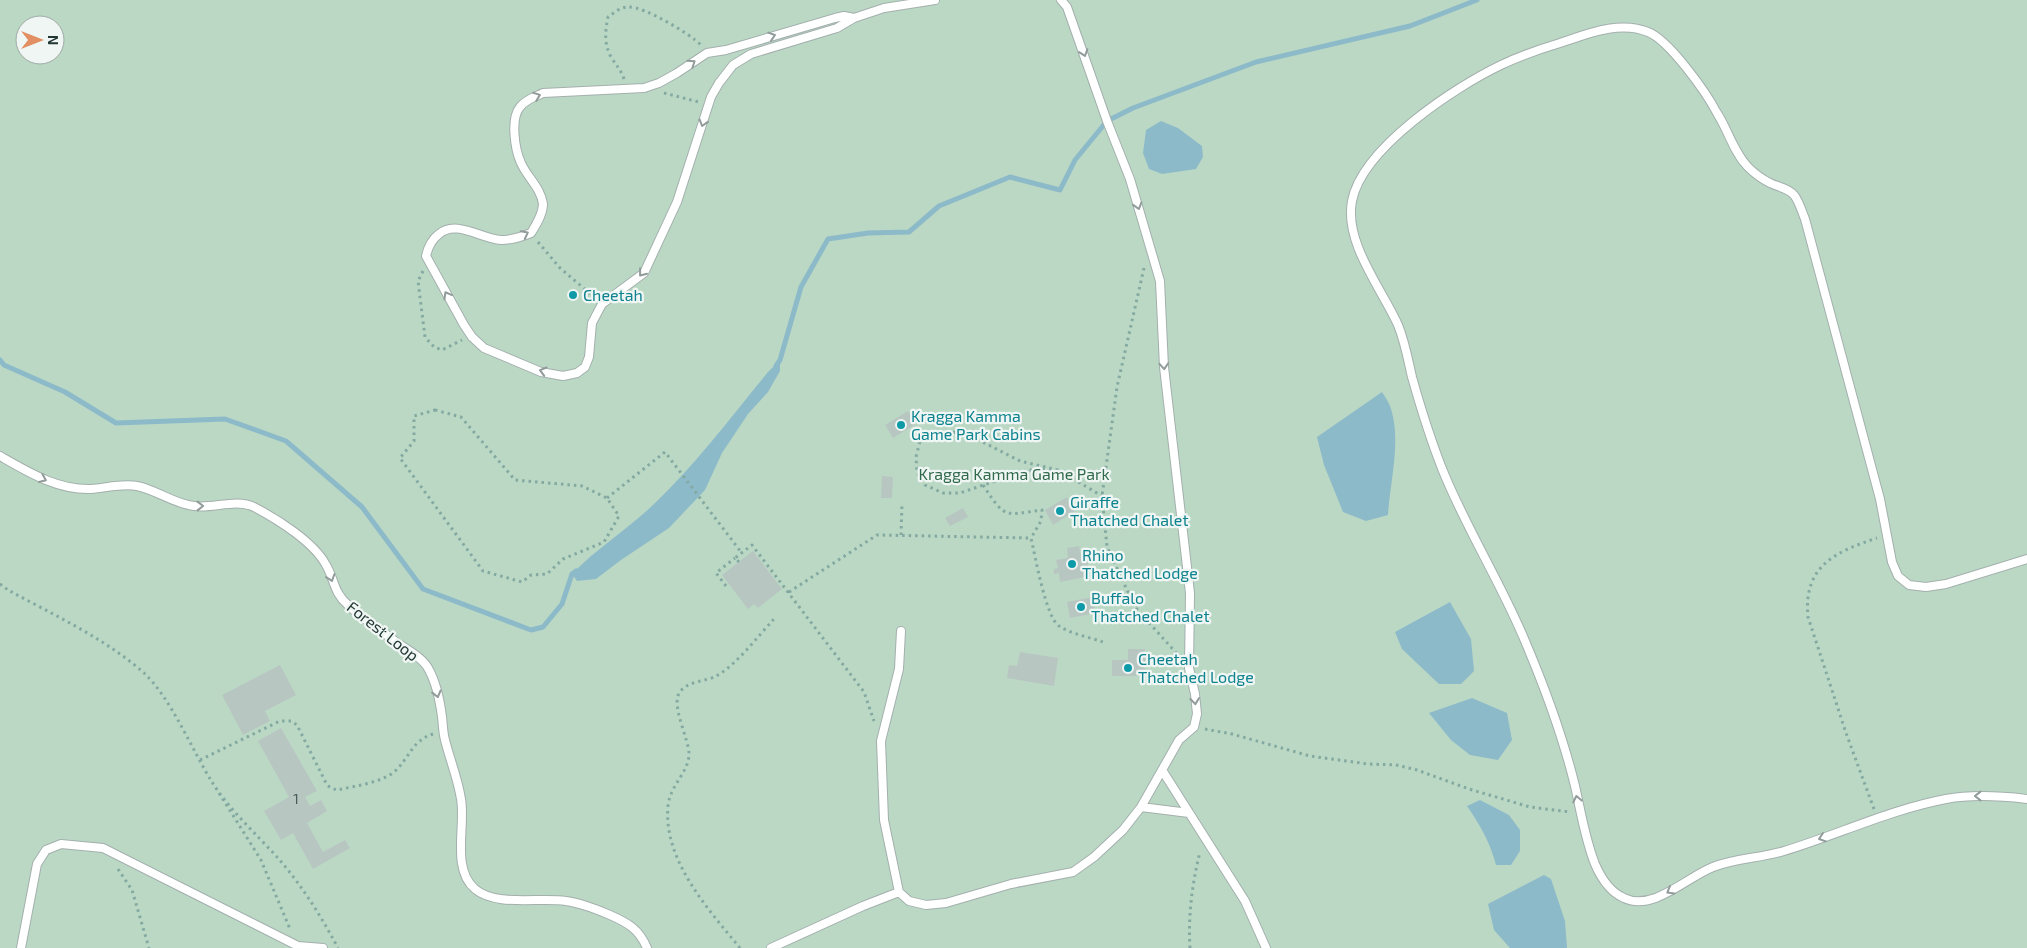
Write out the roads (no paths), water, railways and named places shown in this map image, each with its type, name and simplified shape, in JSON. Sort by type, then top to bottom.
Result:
[{"type":"lane","points":[[854,18],[844,16],[835,18],[726,50],[707,52],[659,83],[644,88],[543,93],[528,100],[519,107],[514,120],[514,135],[520,163],[536,187],[543,205],[540,218],[531,233],[517,238],[502,240],[487,238],[456,228],[444,229],[428,246],[426,256],[472,337],[484,348],[542,372],[563,376],[577,373],[585,367],[589,357],[592,323],[602,304],[644,274],[677,202],[708,106],[719,83],[733,65],[751,54],[836,28],[854,18],[884,8],[935,0]]},
{"type":"lane","points":[[901,631],[900,670],[881,741],[884,820],[899,892],[909,901],[926,905],[946,903],[1010,884],[1073,872],[1094,857],[1123,830],[1141,807],[1179,740],[1194,727],[1197,714],[1189,668],[1190,593],[1164,367],[1160,281],[1130,179],[1068,7],[1061,0]]},
{"type":"lane","points":[[2027,559],[1946,584],[1926,587],[1909,585],[1898,576],[1892,562],[1880,499],[1805,219],[1797,200],[1792,192],[1767,182],[1750,169],[1741,159],[1705,92],[1656,36],[1645,30],[1630,28],[1592,32],[1501,65],[1459,88],[1397,135],[1373,159],[1354,192],[1350,208],[1357,243],[1370,274],[1399,328],[1422,412],[1442,469],[1458,506],[1523,635],[1544,689],[1570,769],[1580,813],[1596,867],[1609,887],[1625,899],[1638,902],[1655,899],[1699,873],[1721,864],[1783,851],[1878,818],[1944,799],[1974,796],[2027,799]]},
{"type":"lane","points":[[726,50],[733,65]]},
{"type":"lane","name":"Forest Loop","points":[[0,456],[42,479],[60,485],[89,489],[135,485],[147,488],[176,502],[195,507],[251,505],[302,539],[317,552],[327,565],[335,591],[345,603],[362,618],[377,627],[428,666],[436,688],[443,730],[462,801],[460,849],[463,868],[474,888],[490,898],[566,901],[591,907],[634,928],[641,936],[647,948]]},
{"type":"lane","points":[[1162,770],[1245,901],[1266,948]]},
{"type":"lane","points":[[1141,807],[1189,813]]},
{"type":"lane","points":[[21,948],[36,864],[46,850],[61,844],[103,848],[298,947],[323,948]]},
{"type":"lane","points":[[771,948],[863,906],[899,892]]},
{"type":"water","points":[[1161,121],[1178,128],[1202,146],[1203,157],[1196,169],[1162,174],[1149,169],[1143,153],[1146,130]]},
{"type":"water","points":[[780,360],[780,371],[768,392],[748,414],[722,453],[705,490],[669,528],[596,579],[577,581],[572,574],[643,514],[669,489],[699,457],[768,372]]},
{"type":"water","points":[[1382,392],[1390,406],[1395,432],[1388,515],[1366,521],[1343,512],[1324,465],[1317,437]]},
{"type":"water","points":[[1450,602],[1471,639],[1474,671],[1461,684],[1439,684],[1402,649],[1395,632]]},
{"type":"water","points":[[1472,698],[1507,713],[1512,740],[1498,760],[1470,755],[1451,740],[1429,713]]},
{"type":"water","points":[[1480,800],[1509,815],[1520,830],[1520,851],[1511,865],[1496,865],[1484,834],[1467,806]]},
{"type":"water","points":[[1544,875],[1551,879],[1565,921],[1567,948],[1510,948],[1494,930],[1488,904]]},
{"type":"waterway","points":[[776,366],[780,360],[801,287],[828,239],[868,233],[909,232],[939,206],[1010,177],[1060,190],[1075,160],[1107,121],[1133,108],[1256,62],[1410,26],[1477,0]]},
{"type":"waterway","points":[[0,360],[4,365],[65,392],[116,423],[225,419],[286,441],[362,507],[423,589],[531,630],[543,627],[562,604],[572,574],[576,571]]},
{"type":"place","name":"Cheetah","points":[[573,295]]},
{"type":"place","name":"Kragga Kamma Game Park Cabins","points":[[901,425]]},
{"type":"place","name":"Giraffe Thatched Chalet","points":[[1060,511]]},
{"type":"place","name":"Rhino Thatched Lodge","points":[[1072,564]]},
{"type":"place","name":"Buffalo Thatched Chalet","points":[[1081,607]]},
{"type":"place","name":"Cheetah Thatched Lodge","points":[[1128,668]]},
{"type":"park label","name":"Kragga Kamma Game Park","points":[[1014,474]]}]
